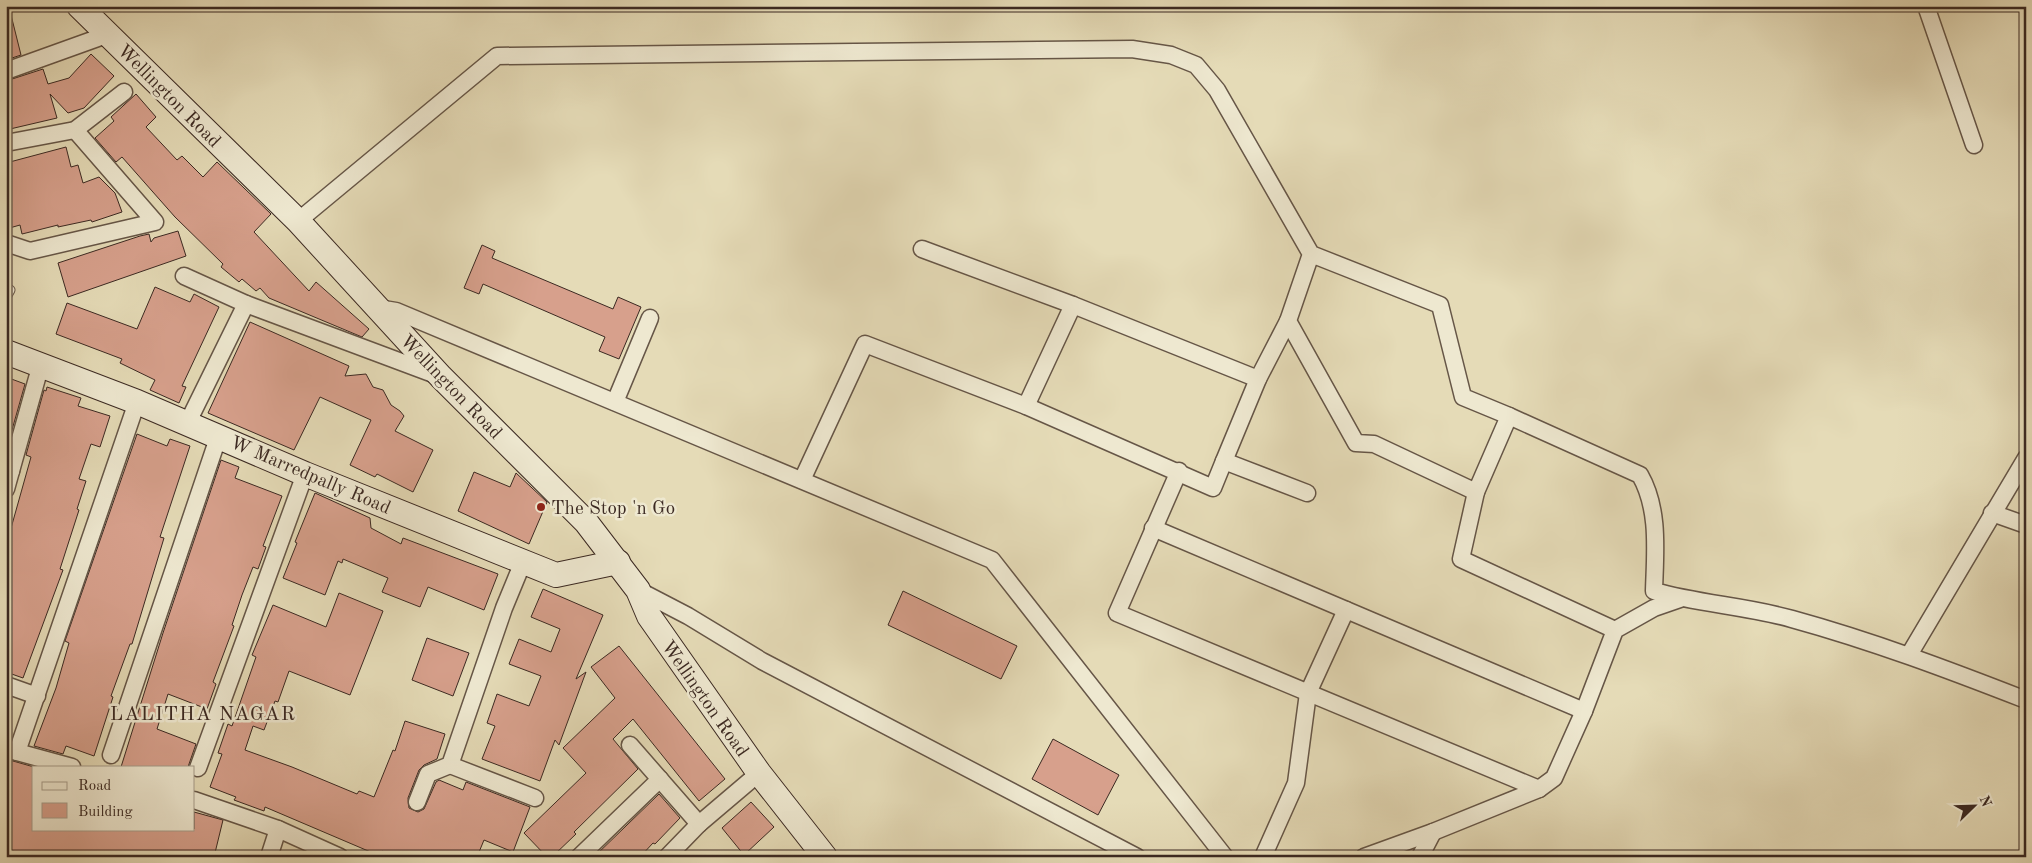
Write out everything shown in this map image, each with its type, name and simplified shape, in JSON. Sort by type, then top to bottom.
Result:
[{"type":"main road","name":"Wellington Road","points":[[79,6],[298,221],[440,377],[586,522],[638,590],[649,616],[759,773],[826,857]]},
{"type":"main road","name":"W Marredpally Road","points":[[6,352],[188,422],[305,474],[556,575],[618,562]]},
{"type":"street","points":[[1926,6],[1974,145]]},
{"type":"street","points":[[6,71],[109,34]]},
{"type":"street","points":[[298,221],[497,56],[1132,48],[1171,55],[1196,65],[1217,90],[1311,254],[1440,305],[1463,397],[1640,475],[1649,490],[1655,526],[1654,591],[1680,599],[1790,618],[1910,655],[2026,700]]},
{"type":"street","points":[[6,143],[75,130],[124,92]]},
{"type":"street","points":[[6,244],[30,251],[155,222],[75,130]]},
{"type":"street","points":[[922,249],[1073,305],[1258,379]]},
{"type":"street","points":[[802,480],[865,344],[1026,406],[1179,471],[1213,488],[1258,379],[1288,321],[1311,254]]},
{"type":"street","points":[[184,276],[246,304],[440,377]]},
{"type":"street","points":[[188,422],[246,304]]},
{"type":"street","points":[[1026,406],[1073,305]]},
{"type":"street","points":[[378,308],[396,311],[992,560],[1225,857]]},
{"type":"street","points":[[615,402],[650,318]]},
{"type":"street","points":[[1288,321],[1356,443],[1374,444],[1476,492]]},
{"type":"street","points":[[6,488],[9,470],[41,364]]},
{"type":"street","points":[[68,766],[12,750],[37,696],[137,402]]},
{"type":"street","points":[[1509,416],[1476,492],[1461,559],[1615,630]]},
{"type":"street","points":[[111,756],[219,435]]},
{"type":"street","points":[[1910,655],[2026,458]]},
{"type":"street","points":[[1224,460],[1307,493]]},
{"type":"street","points":[[1179,471],[1117,613],[1539,788]]},
{"type":"street","points":[[198,768],[305,474]]},
{"type":"street","points":[[1992,513],[2026,525]]},
{"type":"street","points":[[1153,528],[1584,711]]},
{"type":"street","points":[[450,765],[504,608],[523,562]]},
{"type":"street","points":[[638,590],[688,616],[762,661],[1137,857]]},
{"type":"street","points":[[1364,857],[1433,832],[1539,788],[1554,778],[1584,711],[1615,630],[1654,608],[1680,599]]},
{"type":"street","points":[[1263,857],[1296,783],[1308,693],[1346,610]]},
{"type":"street","points":[[6,685],[37,696]]},
{"type":"street","points":[[630,745],[699,824]]},
{"type":"street","points":[[417,802],[428,774],[450,765],[535,798]]},
{"type":"street","points":[[667,857],[699,824],[759,773]]},
{"type":"street","points":[[578,857],[660,779]]},
{"type":"street","points":[[195,800],[278,829],[340,857]]},
{"type":"street","points":[[268,857],[278,829]]},
{"type":"street","points":[[1420,857],[1433,832]]},
{"type":"building","points":[[6,15],[11,15],[21,55],[6,60]]},
{"type":"building","points":[[91,54],[114,76],[84,108],[68,113],[50,94],[57,118],[10,129],[6,116],[6,81],[43,69],[48,84],[69,78]]},
{"type":"building","points":[[136,94],[156,117],[146,127],[177,160],[182,156],[203,177],[217,162],[271,214],[254,232],[309,291],[316,282],[369,329],[362,337],[269,298],[260,288],[256,291],[242,279],[239,282],[221,267],[223,264],[175,217],[122,157],[116,162],[95,138],[114,121],[111,117]]},
{"type":"building","points":[[66,147],[71,167],[78,165],[83,183],[99,177],[115,193],[122,212],[92,222],[91,220],[58,227],[58,225],[22,234],[20,225],[6,229],[6,163]]},
{"type":"building","points":[[178,231],[186,256],[68,297],[58,263],[140,236],[149,234],[151,242],[154,238]]},
{"type":"building","points":[[482,245],[495,251],[492,258],[613,309],[618,297],[641,307],[619,359],[599,351],[605,337],[483,284],[479,294],[464,288]]},
{"type":"building","points":[[155,287],[190,302],[194,294],[219,307],[182,386],[186,387],[179,403],[150,390],[155,380],[120,363],[122,359],[56,334],[67,303],[137,329]]},
{"type":"building","points":[[250,322],[349,366],[345,376],[366,374],[373,387],[383,390],[391,405],[404,416],[395,431],[433,450],[413,492],[377,474],[375,477],[350,465],[371,420],[320,397],[294,450],[208,413]]},
{"type":"building","points":[[6,377],[25,384],[8,444],[6,443]]},
{"type":"building","points":[[47,387],[81,398],[78,406],[110,416],[100,447],[91,444],[79,479],[86,481],[77,509],[79,510],[60,569],[63,570],[23,678],[6,672],[6,546],[31,457],[26,455],[44,390],[46,391]]},
{"type":"building","points":[[137,434],[167,446],[170,439],[190,446],[160,537],[164,538],[132,644],[130,644],[111,696],[113,697],[94,756],[66,746],[63,754],[34,746],[56,688],[69,643],[65,641]]},
{"type":"building","points":[[221,460],[239,467],[235,478],[282,496],[263,546],[266,547],[258,569],[253,567],[242,595],[232,625],[234,626],[213,682],[216,684],[207,709],[168,694],[157,729],[196,744],[188,766],[121,766],[163,633]]},
{"type":"building","points":[[474,472],[510,487],[516,473],[547,502],[529,544],[458,511]]},
{"type":"building","points":[[315,493],[370,518],[371,528],[401,544],[403,538],[498,574],[484,610],[428,587],[420,607],[382,592],[388,578],[343,559],[342,563],[338,561],[325,595],[283,578]]},
{"type":"building","points":[[543,589],[603,615],[576,679],[586,672],[559,745],[555,740],[540,781],[482,759],[495,726],[487,723],[497,694],[529,706],[541,676],[509,664],[519,639],[551,652],[560,629],[531,617]]},
{"type":"building","points":[[903,591],[1017,646],[1001,679],[888,625]]},
{"type":"building","points":[[339,593],[383,611],[350,695],[289,671],[278,702],[275,701],[264,730],[253,726],[245,750],[357,794],[359,791],[374,797],[393,750],[395,751],[405,721],[445,734],[437,759],[424,765],[419,770],[408,798],[409,808],[418,812],[424,809],[436,782],[439,780],[463,790],[466,782],[530,807],[513,852],[484,840],[477,857],[394,857],[382,851],[380,856],[265,807],[264,811],[234,800],[236,797],[210,787],[222,754],[218,753],[228,724],[232,726],[256,657],[252,655],[273,605],[326,627]]},
{"type":"building","points":[[427,638],[469,653],[453,696],[412,680]]},
{"type":"building","points":[[619,646],[725,779],[699,801],[633,719],[613,739],[638,769],[574,832],[576,834],[552,857],[547,857],[524,833],[586,773],[563,748],[615,698],[591,667]]},
{"type":"building","points":[[1053,739],[1119,775],[1098,815],[1032,779]]},
{"type":"building","points":[[6,759],[32,766],[32,830],[195,830],[195,812],[223,820],[214,857],[32,857],[6,849]]},
{"type":"building","points":[[659,794],[680,818],[655,844],[653,843],[640,857],[594,857]]},
{"type":"building","points":[[751,802],[774,827],[744,855],[722,828]]},
{"type":"place","name":"The Stop 'n Go","points":[[541,507]]},
{"type":"district","name":"LALITHA NAGAR","points":[[203,713]]}]
